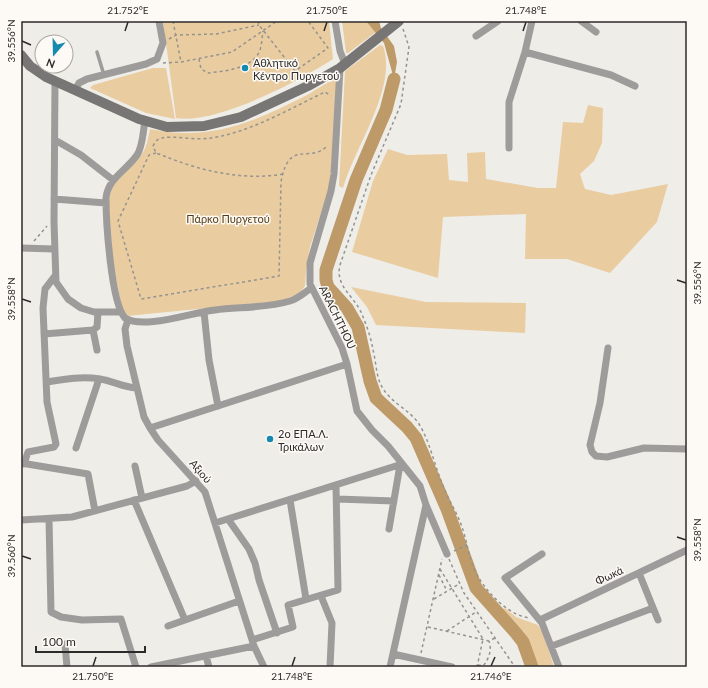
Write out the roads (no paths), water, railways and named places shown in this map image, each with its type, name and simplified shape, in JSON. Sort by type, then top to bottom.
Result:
[{"type":"street","points":[[74,90],[79,83],[154,61],[159,56],[163,43],[159,21]]},
{"type":"street","points":[[335,21],[342,66]]},
{"type":"street","points":[[476,36],[498,21]]},
{"type":"street","points":[[509,148],[509,102],[515,78],[525,52],[532,21]]},
{"type":"street","points":[[581,21],[596,32]]},
{"type":"street","points":[[21,55],[38,73],[145,121],[175,127],[204,126],[225,122],[280,100],[310,85],[342,66],[373,43],[396,23]]},
{"type":"street","points":[[525,52],[611,75],[635,86]]},
{"type":"street","name":"ARACHTHOU","points":[[342,66],[334,174],[331,191],[310,263],[309,275],[311,288],[335,332],[347,364],[357,411],[420,486],[426,505],[447,554]]},
{"type":"street","points":[[55,81],[55,276],[61,290],[73,303],[85,310],[98,312],[120,312]]},
{"type":"street","points":[[145,121],[138,154],[113,180],[108,190],[106,203],[110,259],[120,312],[128,320],[159,320],[204,312],[291,301],[298,298],[311,288]]},
{"type":"street","points":[[55,140],[82,155],[113,180]]},
{"type":"street","points":[[54,199],[106,203]]},
{"type":"street","points":[[25,248],[54,249]]},
{"type":"street","points":[[55,276],[44,291],[44,334],[47,402],[56,444],[54,446],[28,452],[22,463],[88,474],[95,511]]},
{"type":"street","points":[[44,334],[93,330],[97,326],[98,312]]},
{"type":"street","points":[[204,312],[209,360],[218,406]]},
{"type":"street","name":"Αξιού","points":[[128,320],[125,326],[126,339],[136,388],[144,417],[150,428],[205,492],[253,643],[264,667]]},
{"type":"street","points":[[93,330],[97,350]]},
{"type":"street","points":[[608,348],[600,403],[590,445],[592,452],[600,457],[607,457],[652,448],[687,449]]},
{"type":"street","points":[[150,428],[347,364]]},
{"type":"street","points":[[47,382],[76,378],[99,379],[124,387],[136,388]]},
{"type":"street","points":[[76,448],[99,379]]},
{"type":"street","points":[[215,523],[401,464],[389,529]]},
{"type":"street","points":[[134,466],[142,498]]},
{"type":"street","points":[[21,520],[72,517],[187,486],[196,481]]},
{"type":"street","points":[[151,667],[206,656],[253,643],[293,627],[288,605],[338,590],[336,485]]},
{"type":"street","points":[[337,499],[394,501]]},
{"type":"street","points":[[134,500],[185,620]]},
{"type":"street","points":[[290,500],[306,599]]},
{"type":"street","points":[[390,667],[426,505]]},
{"type":"street","points":[[49,519],[51,612],[61,617],[82,620],[121,619],[136,667]]},
{"type":"street","points":[[228,519],[250,549],[256,563],[259,580],[277,633]]},
{"type":"street","name":"Φωκά","points":[[540,620],[687,550]]},
{"type":"street","points":[[542,554],[506,578],[545,628],[559,667]]},
{"type":"street","points":[[639,573],[658,620]]},
{"type":"street","points":[[321,596],[332,623],[330,667]]},
{"type":"street","points":[[168,626],[239,601]]},
{"type":"street","points":[[552,646],[653,608]]},
{"type":"street","points":[[65,644],[67,667]]},
{"type":"street","points":[[393,654],[452,667]]},
{"type":"street","points":[[206,656],[209,667]]},
{"type":"lane","points":[[97,52],[104,75]]},
{"type":"waterway","points":[[394,79],[386,110],[356,180],[326,270],[326,280],[328,287],[347,308],[358,327],[370,381],[376,398],[407,427],[416,438],[447,509],[476,588],[523,642],[532,667]]},
{"type":"place","name":"Αθλητικό Κέντρο Πυργετού","points":[[245,68]]},
{"type":"place","name":"2ο ΕΠΑ.Λ. Τρικάλων","points":[[270,439]]},
{"type":"park label","name":"Πάρκο Πυργετού","points":[[228,218]]}]
